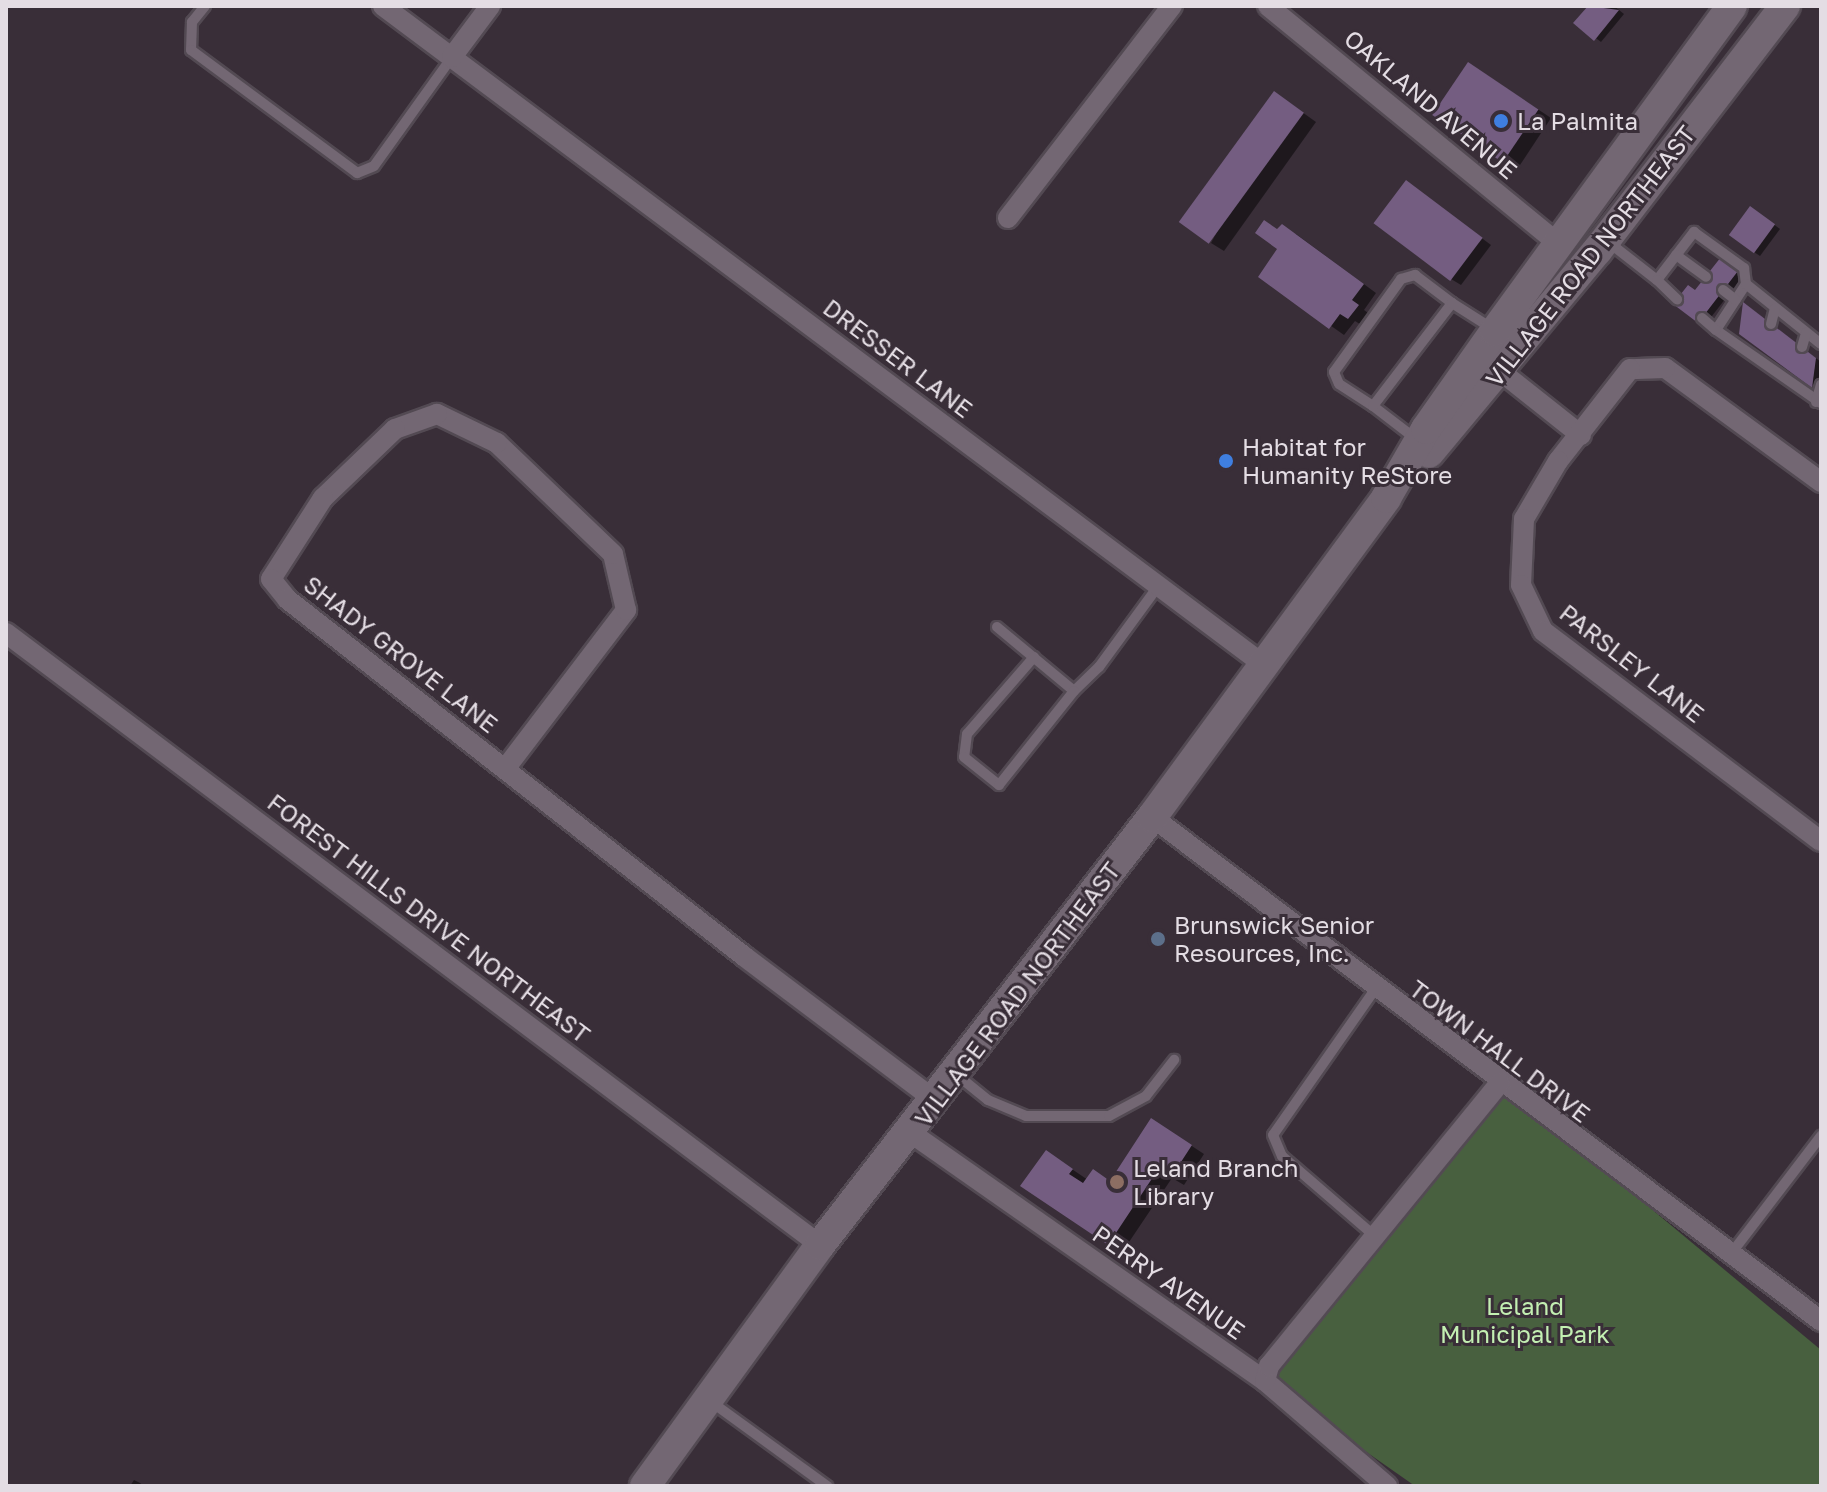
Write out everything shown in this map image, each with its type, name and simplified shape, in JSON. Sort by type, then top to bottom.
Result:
[{"type":"main road","name":"VILLAGE ROAD NORTHEAST","points":[[645,1486],[820,1245],[911,1133],[1152,817],[1492,352],[1559,244],[1732,6]]},
{"type":"main road","name":"VILLAGE ROAD NORTHEAST","points":[[1386,498],[1419,442],[1492,352],[1606,239],[1785,6]]},
{"type":"street","name":"DRESSER LANE","points":[[383,6],[1263,664]]},
{"type":"street","points":[[452,57],[490,6]]},
{"type":"street","points":[[1008,218],[1172,6]]},
{"type":"street","name":"OAKLAND AVENUE","points":[[1268,6],[1559,244]]},
{"type":"street","points":[[1492,352],[1581,435]]},
{"type":"street","name":"PARSLEY LANE","points":[[1821,482],[1665,368],[1630,369],[1558,461],[1524,519],[1521,585],[1543,631],[1821,841]]},
{"type":"street","name":"SHADY GROVE LANE","points":[[505,769],[626,610],[613,554],[497,443],[437,414],[395,429],[323,498],[271,579],[287,599],[505,769],[935,1100]]},
{"type":"street","name":"FOREST HILLS DRIVE NORTHEAST","points":[[6,633],[820,1245]]},
{"type":"street","name":"TOWN HALL DRIVE","points":[[1152,817],[1500,1083],[1821,1321]]},
{"type":"street","points":[[1265,1381],[1269,1366],[1500,1083]]},
{"type":"street","name":"PERRY AVENUE","points":[[911,1133],[1265,1381],[1387,1486]]},
{"type":"lane","points":[[205,6],[192,22],[191,50],[357,173],[374,166],[452,57]]},
{"type":"lane","points":[[1657,280],[1694,232],[1744,268],[1746,284],[1716,330]]},
{"type":"lane","points":[[1606,239],[1677,299]]},
{"type":"lane","points":[[1676,255],[1706,277]]},
{"type":"lane","points":[[1419,442],[1339,384],[1334,372],[1401,279],[1415,275],[1452,303],[1492,352]]},
{"type":"lane","points":[[1746,284],[1821,344]]},
{"type":"lane","points":[[1723,290],[1736,300]]},
{"type":"lane","points":[[1373,406],[1452,303]]},
{"type":"lane","points":[[1771,324],[1775,308]]},
{"type":"lane","points":[[1702,318],[1716,330],[1762,357],[1818,403]]},
{"type":"lane","points":[[1802,347],[1806,333]]},
{"type":"lane","points":[[1818,403],[1821,385]]},
{"type":"lane","points":[[1034,657],[967,734],[964,757],[999,785],[1074,691],[1099,667],[1159,585]]},
{"type":"lane","points":[[997,627],[1074,691]]},
{"type":"lane","points":[[1376,988],[1273,1135],[1282,1156],[1376,1237]]},
{"type":"lane","points":[[955,1074],[988,1100],[1026,1116],[1109,1116],[1146,1096],[1174,1060]]},
{"type":"lane","points":[[1730,1255],[1821,1136]]},
{"type":"lane","points":[[708,1399],[827,1486]]},
{"type":"green space","name":"Leland Municipal Park","points":[[1500,1083],[1821,1350],[1821,1486],[1415,1486],[1265,1381]]},
{"type":"building","points":[[1588,6],[1619,10],[1594,41],[1573,23]]},
{"type":"building","points":[[1468,62],[1538,110],[1503,163],[1432,115]]},
{"type":"building","points":[[1274,91],[1304,113],[1209,244],[1179,222]]},
{"type":"building","points":[[1406,180],[1483,238],[1450,281],[1374,223]]},
{"type":"building","points":[[1750,206],[1775,224],[1754,253],[1729,235]]},
{"type":"building","points":[[1264,220],[1277,229],[1282,224],[1364,284],[1352,300],[1359,305],[1348,319],[1340,314],[1329,329],[1258,277],[1277,249],[1255,233]]},
{"type":"building","points":[[1721,257],[1738,271],[1698,323],[1673,304],[1688,285],[1695,290]]},
{"type":"building","points":[[1743,302],[1816,358],[1812,388],[1739,334]]},
{"type":"building","name":"Leland Branch Library","points":[[1151,1118],[1192,1145],[1170,1179],[1157,1171],[1108,1245],[1020,1186],[1046,1150],[1073,1169],[1069,1174],[1083,1183],[1093,1169],[1110,1181]]},
{"type":"place","name":"La Palmita","points":[[1501,121]]},
{"type":"place","name":"Habitat for Humanity ReStore","points":[[1226,461]]},
{"type":"place","name":"Brunswick Senior Resources, Inc.","points":[[1158,939]]},
{"type":"place","name":"Leland Branch Library","points":[[1117,1182]]}]
